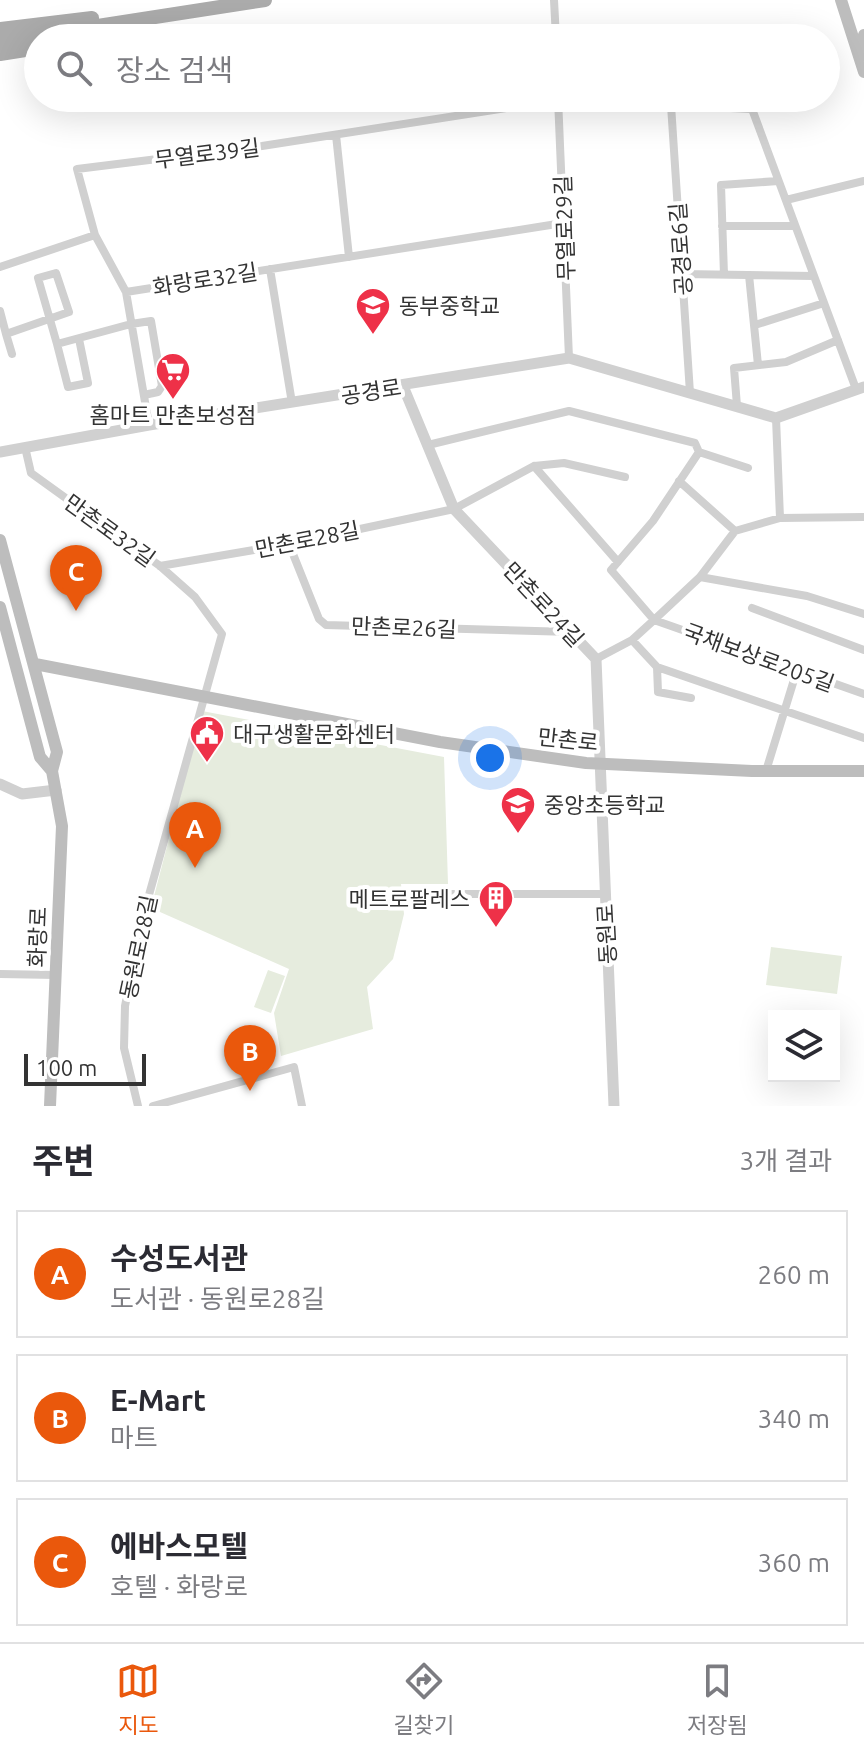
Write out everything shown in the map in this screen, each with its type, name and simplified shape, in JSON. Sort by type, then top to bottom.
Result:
[{"type":"main road","points":[[117,24],[265,0]]},
{"type":"main road","points":[[841,0],[862,66]]},
{"type":"main road","points":[[43,24],[95,18],[109,24]]},
{"type":"main road","points":[[0,29],[24,26]]},
{"type":"main road","points":[[862,66],[864,35]]},
{"type":"main road","points":[[0,41],[24,38]]},
{"type":"main road","points":[[0,54],[24,50]]},
{"type":"main road","name":"화랑로","points":[[0,540],[57,752],[52,771],[62,826],[50,1106]]},
{"type":"main road","name":"화랑로","points":[[0,607],[40,757],[52,771]]},
{"type":"main road","name":"만촌로","points":[[35,664],[440,742],[599,763],[766,771],[864,771]]},
{"type":"street","points":[[554,0],[555,24]]},
{"type":"street","name":"무열로39길","points":[[77,169],[336,135],[478,112]]},
{"type":"street","name":"무열로29길","points":[[559,112],[569,358]]},
{"type":"street","name":"공경로6길","points":[[671,112],[690,393]]},
{"type":"street","name":"무열로39길","points":[[753,112],[778,181]]},
{"type":"street","points":[[336,135],[349,257]]},
{"type":"street","name":"화랑로32길","points":[[77,169],[95,235],[126,292],[563,223]]},
{"type":"street","points":[[724,275],[721,185],[778,181],[838,340],[860,388],[776,418],[780,518]]},
{"type":"street","points":[[786,200],[864,181]]},
{"type":"street","points":[[722,226],[795,226]]},
{"type":"street","points":[[0,267],[95,235]]},
{"type":"street","points":[[270,269],[292,403]]},
{"type":"street","points":[[6,334],[50,318],[69,312],[56,273],[38,278],[50,318],[68,387],[88,383],[79,339]]},
{"type":"street","points":[[682,274],[814,276]]},
{"type":"street","points":[[749,275],[758,365]]},
{"type":"street","points":[[126,292],[149,425]]},
{"type":"street","points":[[755,325],[824,303]]},
{"type":"street","points":[[0,311],[12,354]]},
{"type":"street","points":[[57,344],[151,321],[162,386],[158,392],[144,395]]},
{"type":"street","points":[[737,406],[734,368],[786,362],[838,340]]},
{"type":"street","name":"공경로","points":[[0,452],[569,358],[776,418]]},
{"type":"street","name":"만촌로24길","points":[[403,386],[454,509],[596,659],[599,763]]},
{"type":"street","points":[[428,445],[569,411],[695,443],[699,452],[748,468]]},
{"type":"street","name":"만촌로32길","points":[[25,447],[31,473],[160,566],[195,597],[222,634],[204,698]]},
{"type":"street","points":[[654,620],[611,570],[653,521],[699,452]]},
{"type":"street","points":[[454,509],[534,466],[564,463],[625,477]]},
{"type":"street","points":[[534,466],[618,562]]},
{"type":"street","points":[[679,481],[735,531]]},
{"type":"street","name":"만촌로28길","points":[[160,566],[289,544],[454,509]]},
{"type":"street","points":[[596,659],[632,640],[654,620],[700,577],[735,531],[780,518],[864,517]]},
{"type":"street","name":"만촌로26길","points":[[289,544],[319,619],[326,625],[572,632]]},
{"type":"street","points":[[700,577],[807,596],[864,614]]},
{"type":"street","points":[[752,608],[864,650]]},
{"type":"street","name":"국채보상로205길","points":[[654,620],[864,694]]},
{"type":"street","points":[[632,640],[657,667],[864,738]]},
{"type":"street","points":[[657,667],[658,692],[691,698]]},
{"type":"street","points":[[766,771],[797,670]]},
{"type":"street","name":"동원로28길","points":[[138,1106],[124,1048],[125,1006],[142,920],[204,698]]},
{"type":"street","name":"동원로","points":[[599,763],[614,1106]]},
{"type":"street","points":[[1,786],[22,794],[56,790]]},
{"type":"street","points":[[396,894],[605,894]]},
{"type":"street","points":[[0,974],[56,975]]},
{"type":"street","points":[[153,1106],[294,1067],[302,1106]]},
{"type":"shaded area","points":[[202,711],[444,757],[448,884],[401,884],[404,914],[393,959],[367,987],[373,1029],[281,1056],[274,1013],[289,969],[151,908]]},
{"type":"shaded area","points":[[771,947],[842,956],[837,994],[766,985]]},
{"type":"shaded area","points":[[268,970],[285,976],[271,1013],[254,1007]]},
{"type":"place","name":"동부중학교","points":[[373,336]]},
{"type":"place","name":"홈마트 만촌보성점","points":[[173,401]]},
{"type":"place","name":"에바스모텔","points":[[76,611]]},
{"type":"place","name":"대구생활문화센터","points":[[207,764]]},
{"type":"place","name":"중앙초등학교","points":[[518,835]]},
{"type":"place","name":"수성도서관","points":[[195,868]]},
{"type":"place","name":"메트로팔레스","points":[[496,929]]},
{"type":"place","name":"E-Mart","points":[[250,1091]]}]
